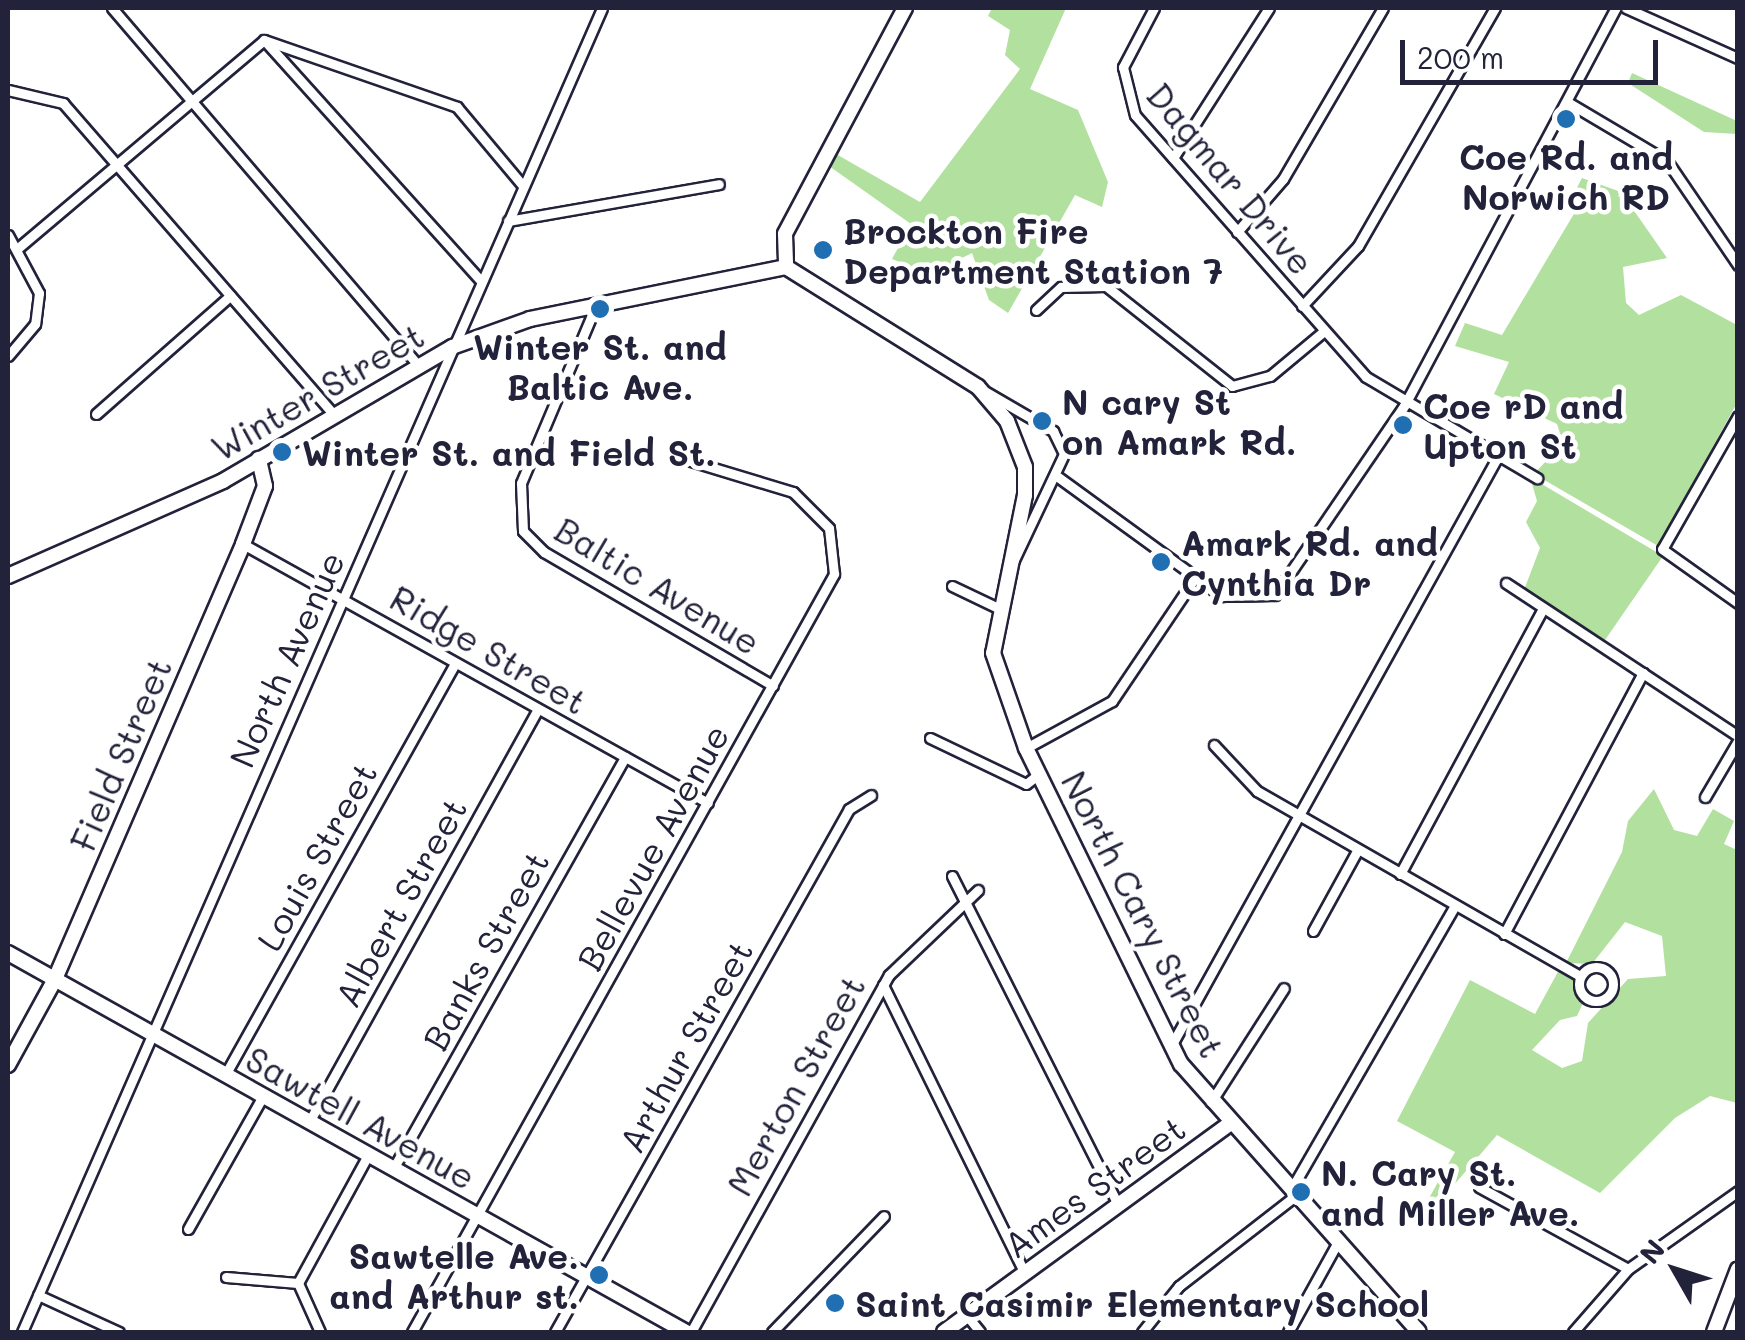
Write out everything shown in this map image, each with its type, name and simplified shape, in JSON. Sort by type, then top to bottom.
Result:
[{"type":"street","points":[[112,8],[416,363]]},
{"type":"street","points":[[588,8],[601,11]]},
{"type":"street","points":[[786,267],[785,234],[904,8]]},
{"type":"street","name":"Dagmar Drive","points":[[1154,8],[1122,78],[1135,115],[1324,332],[1404,406],[1537,478]]},
{"type":"street","points":[[1173,158],[1269,8]]},
{"type":"street","points":[[1237,232],[1284,179],[1383,8]]},
{"type":"street","points":[[1302,306],[1358,246],[1495,8]]},
{"type":"street","points":[[1058,477],[1195,578],[1244,603],[1275,595],[1404,406],[1569,103],[1616,8]]},
{"type":"street","points":[[1626,8],[1738,58]]},
{"type":"street","name":"North Avenue","points":[[22,1332],[601,11]]},
{"type":"street","points":[[18,248],[115,160],[264,40]]},
{"type":"street","points":[[264,40],[457,107],[523,186]]},
{"type":"street","points":[[264,40],[481,282]]},
{"type":"street","points":[[8,90],[63,103],[332,414]]},
{"type":"street","points":[[1569,103],[1667,161],[1738,265]]},
{"type":"street","points":[[508,221],[718,184]]},
{"type":"street","points":[[8,236],[18,248],[39,293],[35,324],[8,356]]},
{"type":"street","name":"Winter Street","points":[[8,576],[259,459],[416,363],[452,347],[597,303],[786,267]]},
{"type":"street","name":"North Cary Street","points":[[786,267],[1053,431],[1064,454],[1058,477],[1009,569],[996,607],[1000,691],[1171,1046],[1211,1102],[1296,1190],[1419,1332]]},
{"type":"street","points":[[1036,310],[1061,287],[1106,286],[1232,386],[1270,376],[1324,332]]},
{"type":"street","points":[[96,414],[230,296]]},
{"type":"street","name":"Baltic Avenue","points":[[597,303],[521,483],[523,531],[544,552],[773,686]]},
{"type":"street","name":"North Cary Street","points":[[978,387],[1006,421],[1025,467],[1009,569]]},
{"type":"street","points":[[1738,416],[1662,549],[1738,602]]},
{"type":"street","points":[[1171,1046],[1304,819],[1498,456]]},
{"type":"street","name":"Field Street","points":[[8,1065],[55,979],[243,544],[265,486],[259,459]]},
{"type":"street","name":"Bellevue Avenue","points":[[412,1332],[834,574],[836,542],[793,492],[684,459]]},
{"type":"street","name":"Ridge Street","points":[[243,544],[708,804]]},
{"type":"street","points":[[1026,748],[1112,701],[1195,578]]},
{"type":"street","points":[[1506,583],[1738,739],[1706,798]]},
{"type":"street","points":[[952,586],[996,607]]},
{"type":"street","points":[[1400,874],[1543,608]]},
{"type":"street","name":"Louis Street","points":[[225,1075],[455,663]]},
{"type":"street","points":[[1504,934],[1643,672]]},
{"type":"street","name":"Albert Street","points":[[309,1122],[538,710]]},
{"type":"street","points":[[930,738],[1026,784],[1039,774]]},
{"type":"street","points":[[1214,745],[1256,791],[1580,976]]},
{"type":"street","name":"Banks Street","points":[[393,1169],[625,758]]},
{"type":"street","name":"Arthur Street","points":[[555,1332],[849,809],[871,795]]},
{"type":"street","points":[[1313,931],[1357,852]]},
{"type":"street","points":[[952,876],[1119,1206]]},
{"type":"street","name":"Merton Street","points":[[688,1332],[883,985],[947,911],[966,902],[978,890]]},
{"type":"street","points":[[1142,1332],[1179,1286],[1296,1190],[1455,905]]},
{"type":"street","name":"Sawtell Avenue","points":[[8,952],[688,1332]]},
{"type":"street","points":[[883,985],[1025,1274]]},
{"type":"street","points":[[1211,1102],[1284,988]]},
{"type":"street","points":[[188,1229],[262,1096]]},
{"type":"street","name":"Ames Street","points":[[944,1332],[1231,1123]]},
{"type":"street","points":[[298,1284],[368,1155]]},
{"type":"street","points":[[1479,1187],[1628,1270]]},
{"type":"street","points":[[1573,1332],[1628,1270],[1738,1191]]},
{"type":"street","points":[[772,1332],[884,1216]]},
{"type":"street","points":[[1288,1332],[1340,1240]]},
{"type":"street","points":[[1714,1332],[1737,1271]]},
{"type":"street","points":[[226,1277],[298,1284]]},
{"type":"street","points":[[298,1284],[320,1332]]},
{"type":"street","points":[[38,1295],[119,1332]]},
{"type":"street","points":[[968,1317],[980,1332]]},
{"type":"green space","points":[[992,8],[1066,8],[1030,89],[1078,110],[1108,182],[1102,207],[1075,195],[1008,313],[989,300],[972,253],[930,274],[892,259],[911,224],[829,166],[836,154],[920,202],[1020,69],[1005,55],[1010,30],[988,16]]},
{"type":"green space","points":[[1632,73],[1737,121],[1737,134],[1704,132],[1628,83]]},
{"type":"green space","points":[[1582,178],[1621,192],[1667,258],[1623,267],[1626,303],[1639,315],[1681,295],[1737,325],[1737,403],[1658,546],[1534,474],[1563,443],[1557,424],[1494,394],[1509,362],[1455,346],[1465,323],[1502,335],[1575,212],[1568,205]]},
{"type":"green space","points":[[1530,477],[1663,556],[1605,640],[1524,590],[1540,548],[1526,522],[1537,501]]},
{"type":"green space","points":[[1654,789],[1674,830],[1697,836],[1713,809],[1734,821],[1724,844],[1737,850],[1737,1103],[1710,1096],[1675,1118],[1600,1193],[1497,1135],[1453,1186],[1442,1220],[1424,1207],[1455,1152],[1397,1121],[1470,980],[1535,1014],[1560,968],[1573,977],[1583,1003],[1577,1016],[1560,1020],[1532,1050],[1562,1068],[1582,1061],[1588,1023],[1628,979],[1666,976],[1662,936],[1625,922],[1592,964],[1566,963],[1622,852],[1628,821]]},
{"type":"place","name":"Coe Rd. and Norwich RD","points":[[1566,119]]},
{"type":"place","name":"Brockton Fire Department Station 7","points":[[823,250]]},
{"type":"place","name":"Winter St. and Baltic Ave.","points":[[600,309]]},
{"type":"place","name":"N cary St on Amark Rd.","points":[[1042,421]]},
{"type":"place","name":"Coe rD and Upton St","points":[[1403,425]]},
{"type":"place","name":"Winter St. and Field St.","points":[[282,452]]},
{"type":"place","name":"Amark Rd. and Cynthia Dr","points":[[1161,562]]},
{"type":"place","name":"N. Cary St. and Miller Ave.","points":[[1301,1192]]},
{"type":"place","name":"Sawtelle Ave. and Arthur st.","points":[[599,1275]]},
{"type":"place","name":"Saint Casimir Elementary School","points":[[835,1303]]}]
